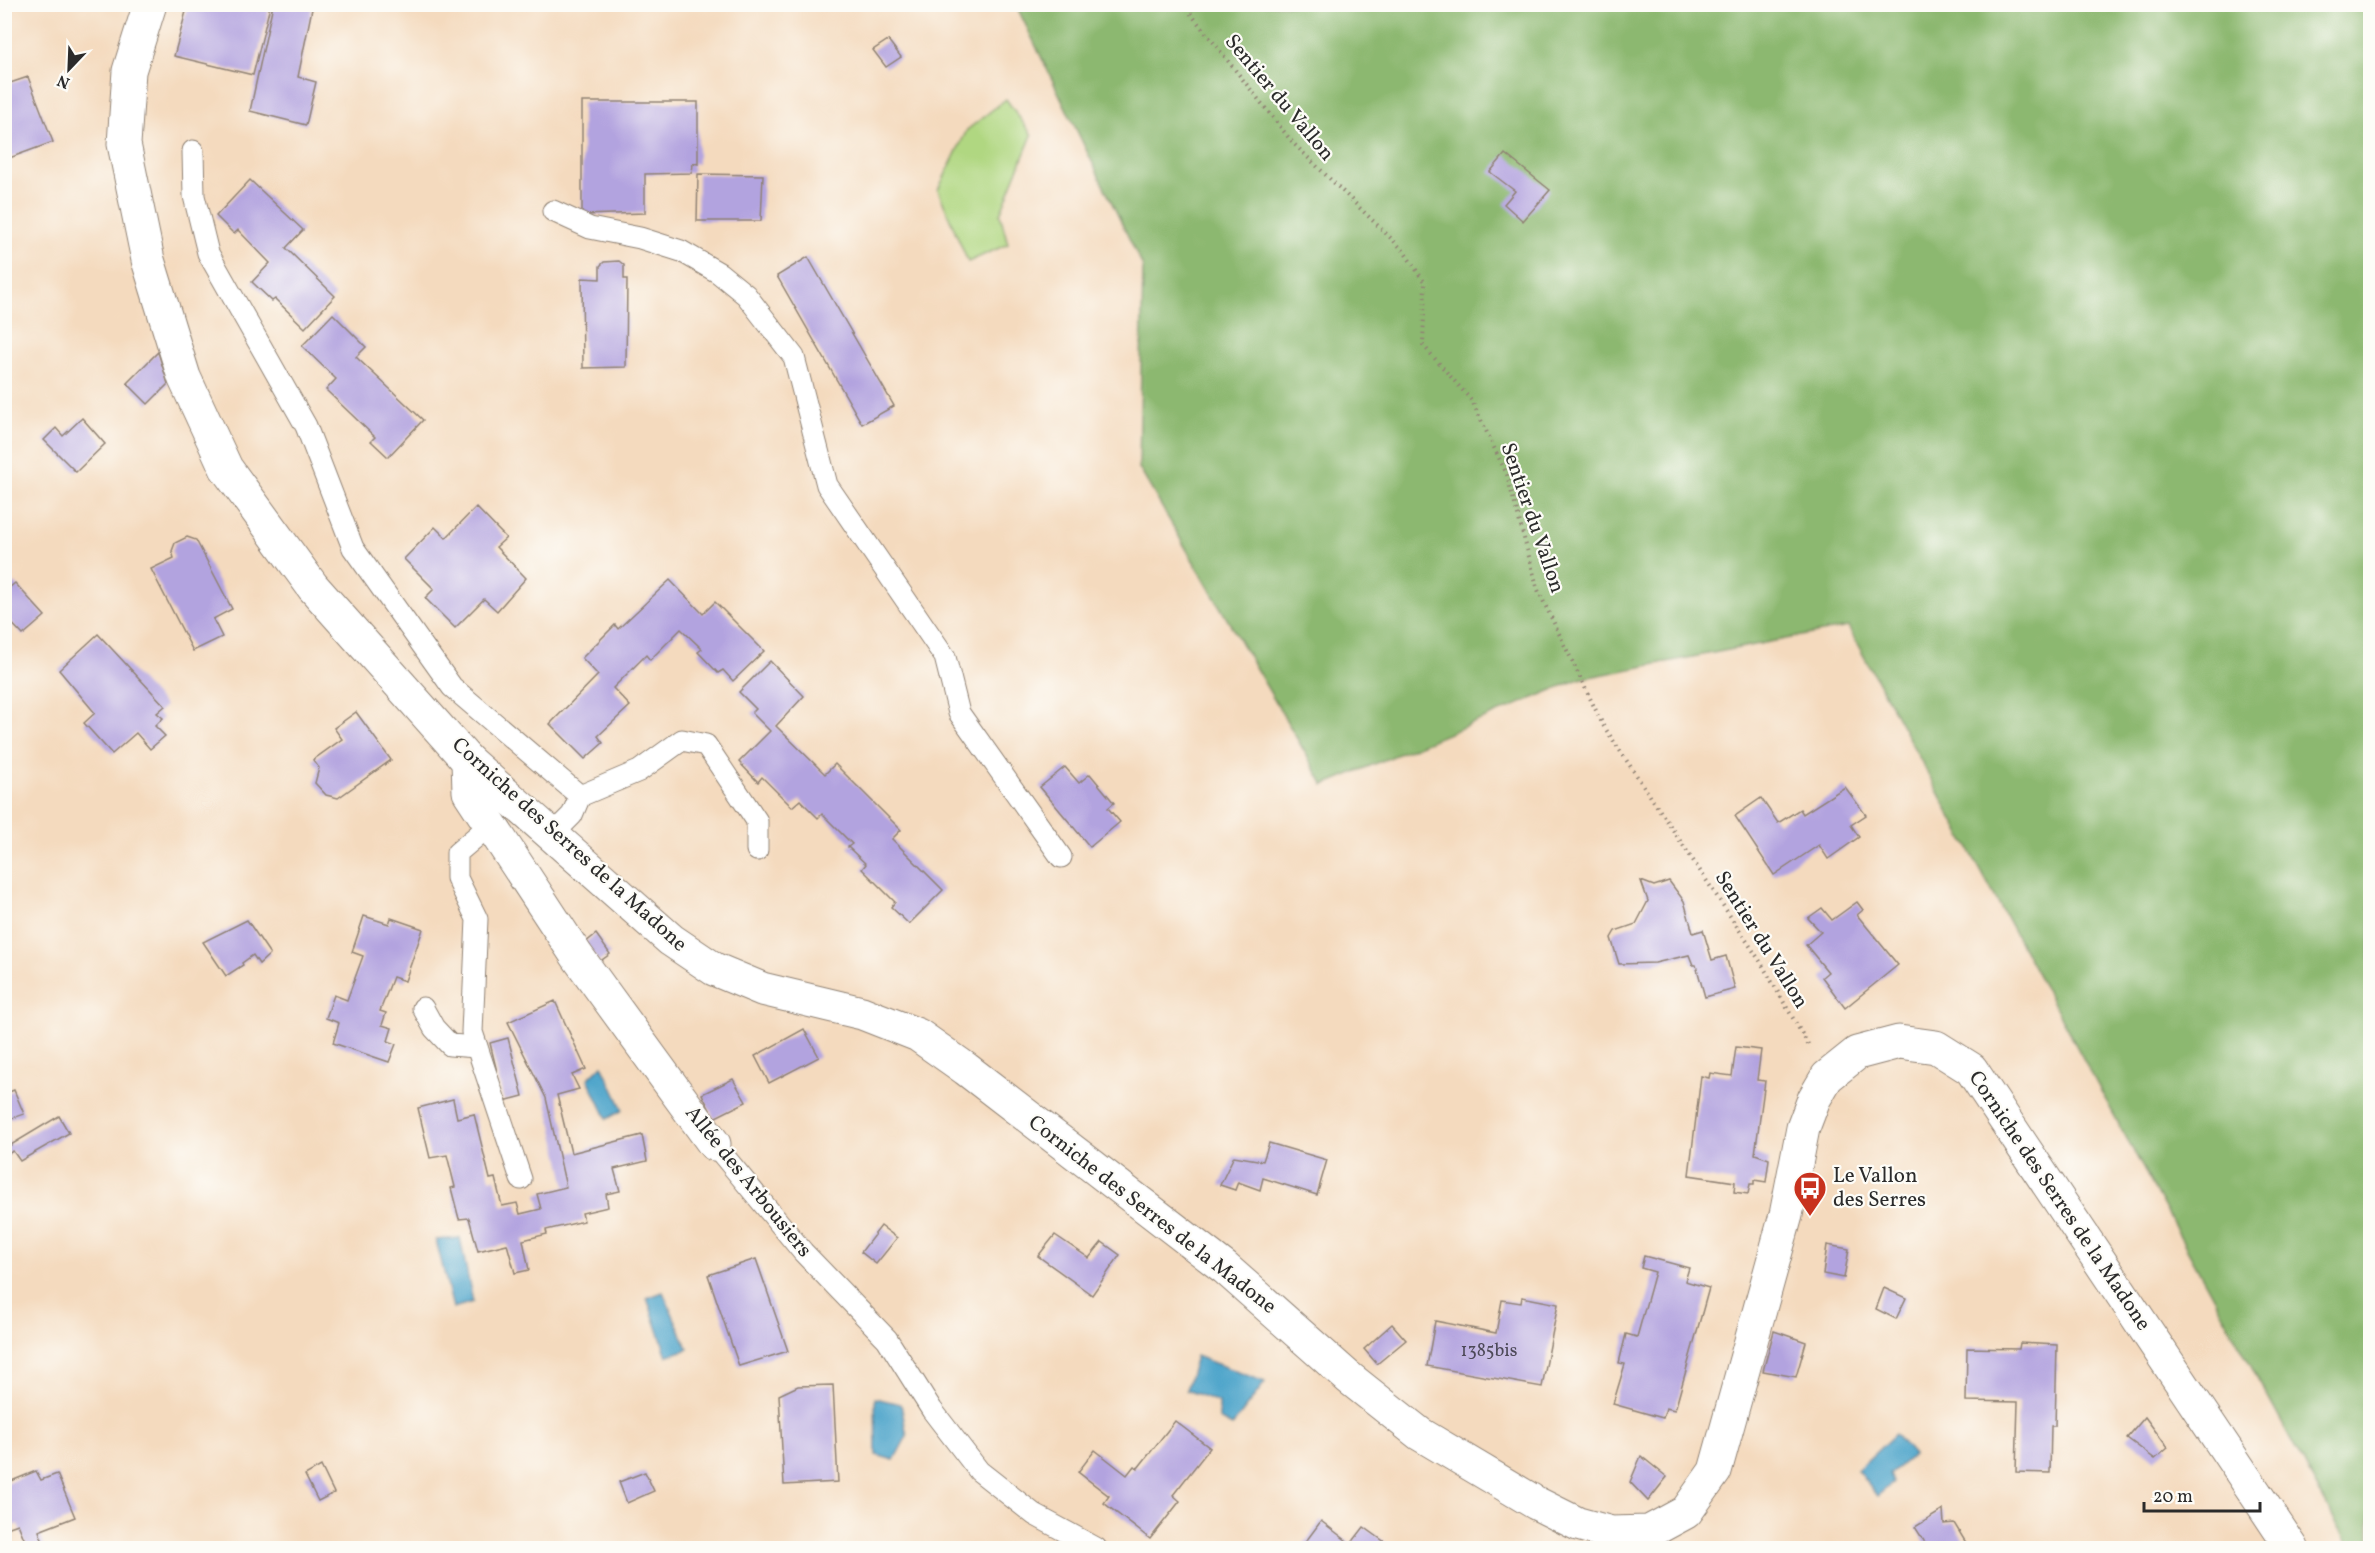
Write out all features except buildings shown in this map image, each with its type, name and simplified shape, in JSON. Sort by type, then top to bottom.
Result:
[{"type":"street","name":"Corniche des Serres de la Madone","points":[[150,4],[129,71],[124,144],[148,260],[184,377],[226,468],[313,587],[468,761],[671,940],[714,969],[762,989],[862,1012],[918,1035],[966,1069],[1225,1268],[1348,1377],[1420,1434],[1536,1503],[1578,1524],[1611,1533],[1648,1532],[1686,1512],[1715,1471],[1784,1225],[1803,1128],[1814,1099],[1827,1077],[1857,1053],[1899,1042],[1936,1047],[1971,1069],[2292,1548]]},
{"type":"street","name":"Allée des Arbousiers","points":[[468,761],[469,792],[490,825],[577,956],[714,1144]]},
{"type":"lane","points":[[193,151],[194,195],[208,253],[306,426],[353,548],[452,687],[580,796]]},
{"type":"lane","points":[[554,211],[590,228],[640,238],[681,251],[719,273],[746,295],[794,357],[827,485],[945,657],[959,713],[1061,856]]},
{"type":"lane","points":[[552,835],[572,815],[580,796],[639,771],[682,740],[706,745],[758,821],[757,850]]},
{"type":"lane","points":[[490,825],[457,853],[457,878],[477,920],[472,1032],[521,1179]]},
{"type":"lane","points":[[423,1008],[434,1028],[450,1045],[477,1047]]},
{"type":"lane","name":"Allée des Arbousiers","points":[[714,1144],[803,1252],[887,1339],[932,1410],[979,1471],[1035,1515],[1096,1548]]},
{"type":"path","name":"Sentier du Vallon","points":[[1183,4],[1293,143],[1403,250],[1425,283],[1423,345],[1472,401],[1507,475],[1538,590],[1603,725],[1760,961],[1827,1077]]},
{"type":"green space","points":[[1016,5],[2370,5],[2370,1548],[2350,1548],[1848,627],[1579,679],[1324,785],[1139,468],[1143,267]]},
{"type":"green space","points":[[1006,99],[1032,135],[1000,214],[1008,244],[968,262],[938,190],[967,130]]},
{"type":"water","points":[[602,1065],[623,1110],[607,1119],[588,1079]]},
{"type":"water","points":[[460,1238],[473,1302],[453,1308],[436,1240]]},
{"type":"water","points":[[663,1292],[688,1349],[667,1356],[647,1298]]},
{"type":"water","points":[[1196,1356],[1265,1382],[1232,1426],[1219,1419],[1219,1402],[1186,1390]]},
{"type":"water","points":[[875,1398],[901,1404],[907,1436],[894,1460],[876,1455]]},
{"type":"water","points":[[1895,1434],[1913,1455],[1890,1474],[1893,1483],[1877,1496],[1857,1470]]},
{"type":"place","name":"Le Vallon des Serres","points":[[1810,1217]]}]
